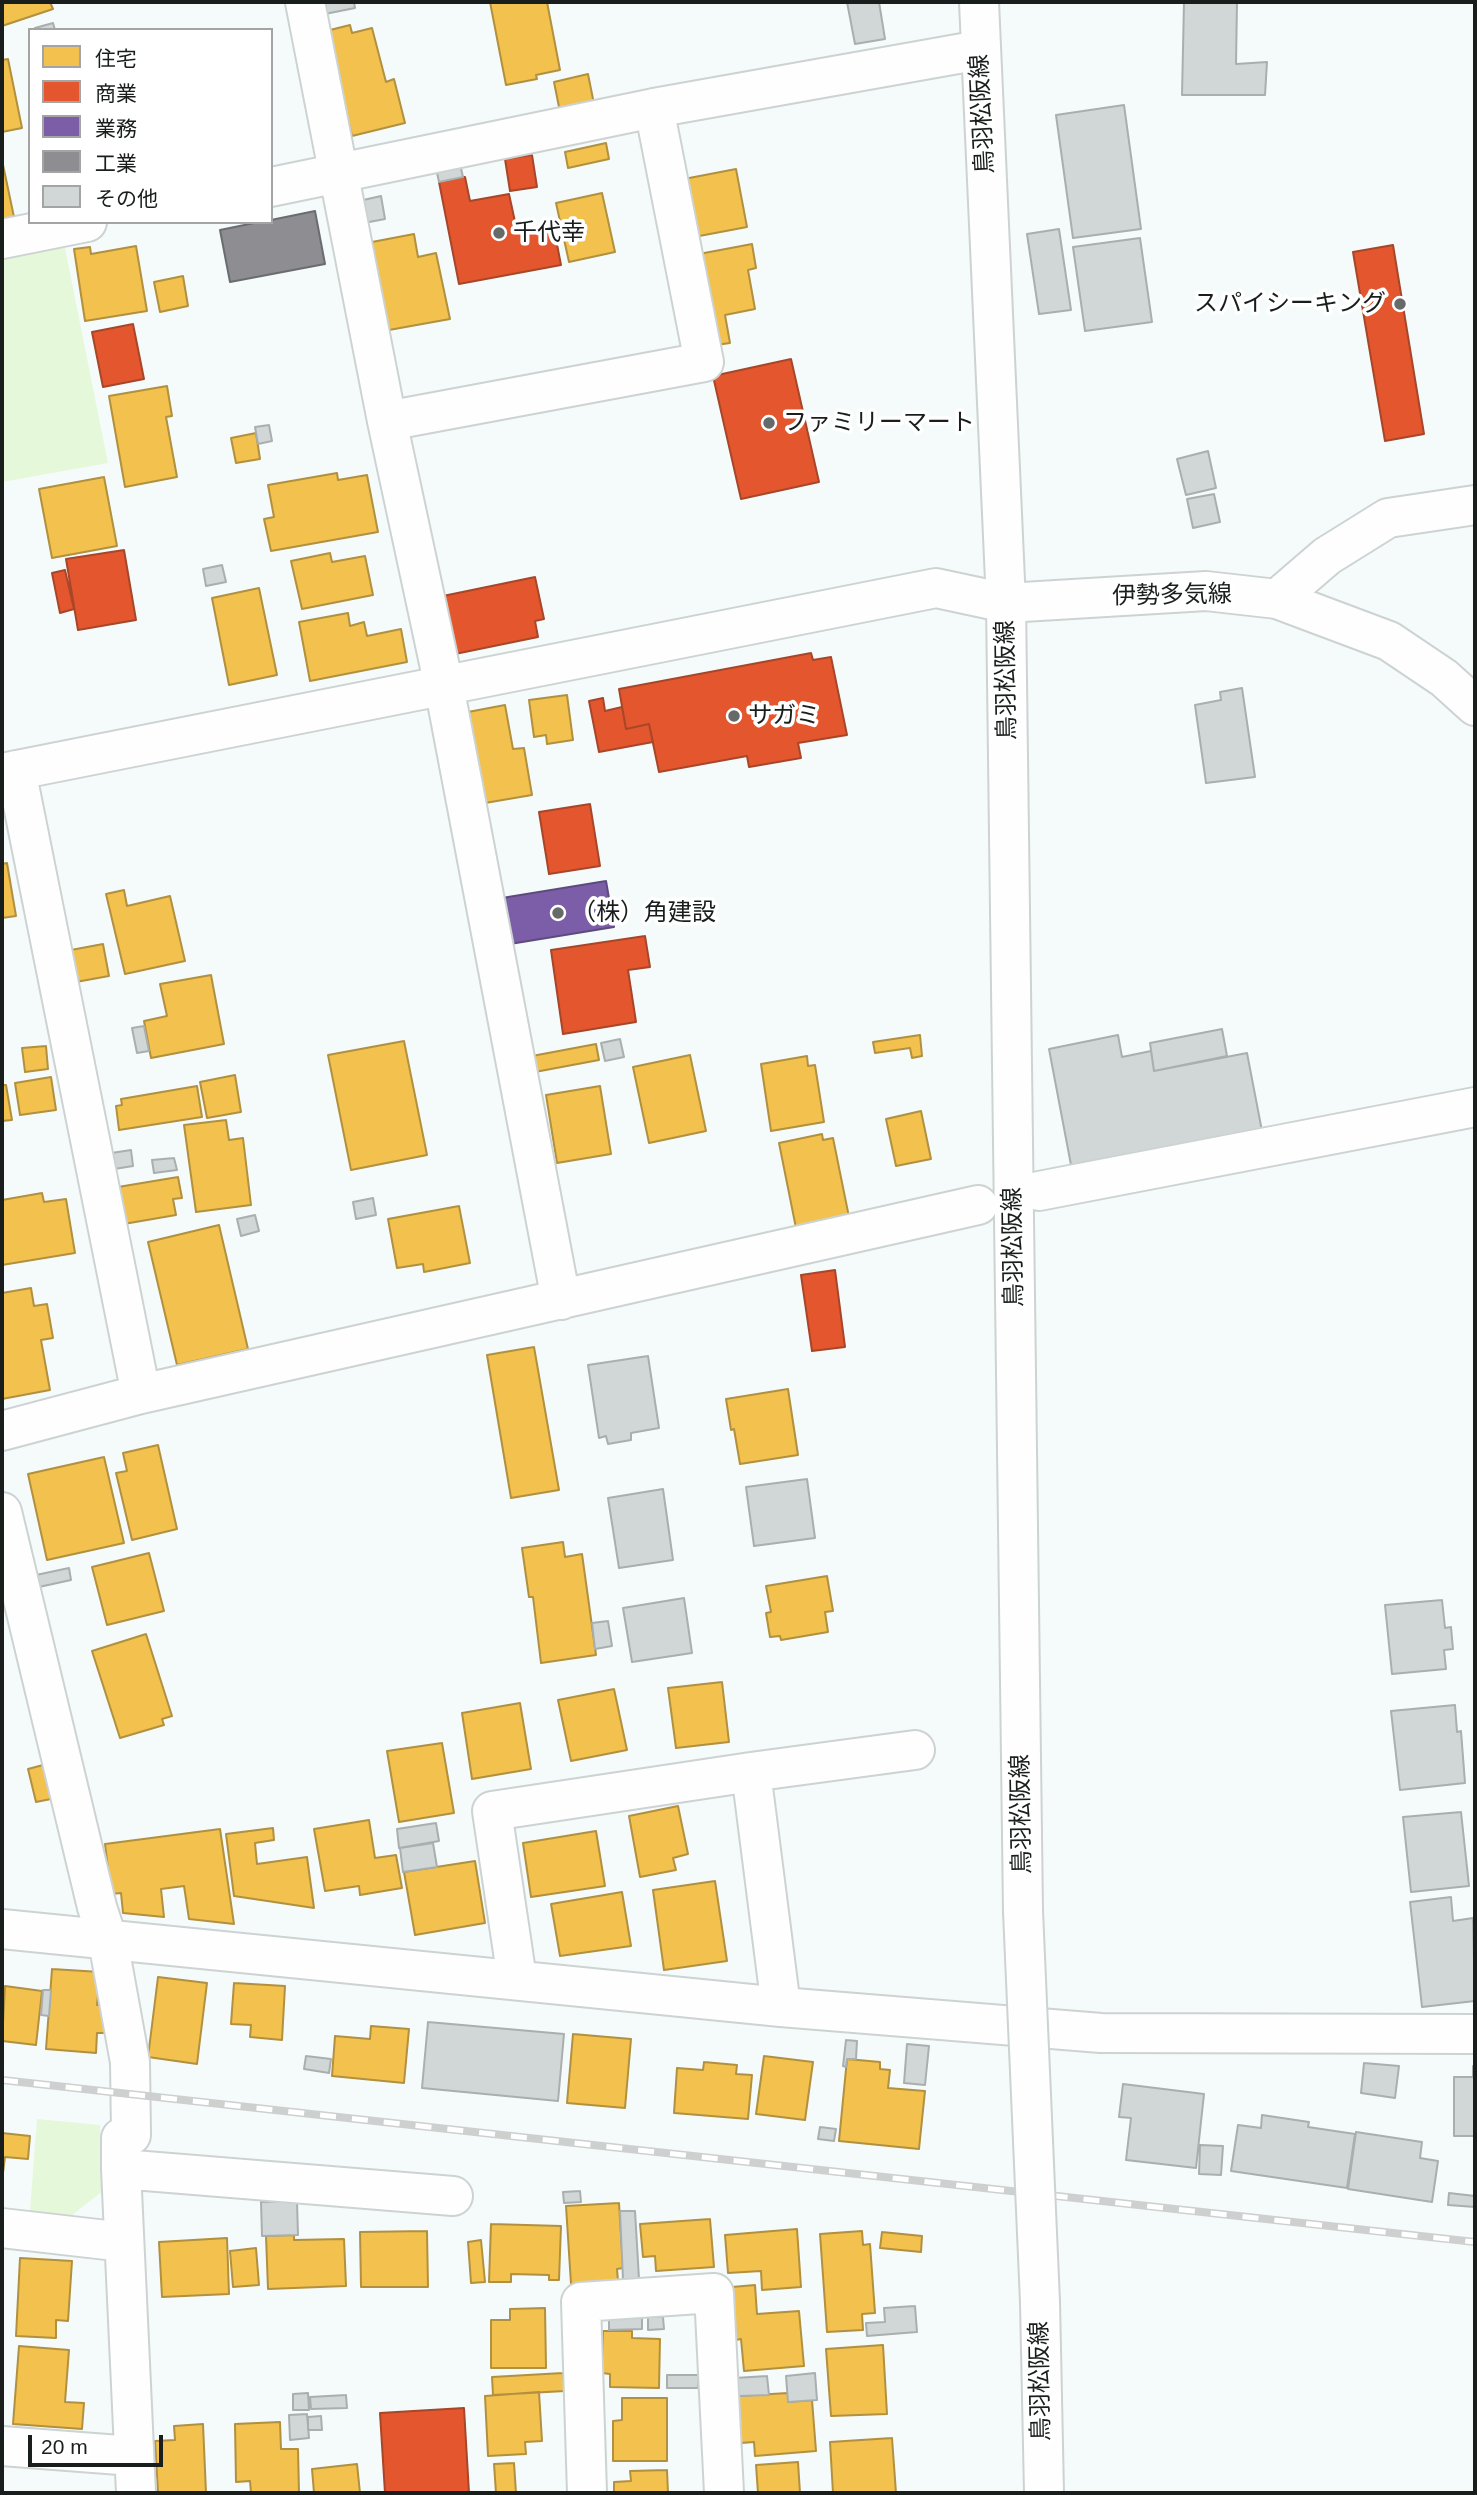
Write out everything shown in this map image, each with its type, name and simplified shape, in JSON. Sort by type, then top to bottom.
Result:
[{"type":"street","points":[[305,2],[387,421],[444,687],[561,1300]]},
{"type":"street","name":"鳥羽松阪線","points":[[979,2],[1006,603],[1023,1912],[1040,2302],[1044,2493]]},
{"type":"street","points":[[273,187],[654,108],[980,50]]},
{"type":"street","points":[[387,421],[704,362],[654,108]]},
{"type":"street","points":[[2,239],[77,224]]},
{"type":"street","points":[[1278,599],[1327,556],[1388,518],[1475,505]]},
{"type":"street","name":"伊勢多気線","points":[[9,772],[936,588],[1006,603],[1206,591],[1278,599],[1389,641],[1444,678],[1475,706]]},
{"type":"street","points":[[9,772],[141,1394]]},
{"type":"street","points":[[1039,1191],[1475,1107]]},
{"type":"street","points":[[2,1431],[141,1394],[978,1205]]},
{"type":"street","points":[[2,1512],[97,1907],[108,1941],[131,2062],[131,2135],[121,2138],[121,2169],[134,2475],[2,2446]]},
{"type":"street","points":[[517,1979],[492,1811],[915,1750]]},
{"type":"street","points":[[751,1772],[781,2007]]},
{"type":"street","points":[[2,1929],[781,2007],[1101,2033],[1475,2034]]},
{"type":"street","points":[[121,2169],[453,2196]]},
{"type":"street","points":[[2,2228],[124,2242]]},
{"type":"street","points":[[587,2493],[581,2302],[714,2293],[724,2493]]},
{"type":"green space","points":[[64,243],[108,463],[2,482],[2,256]]},
{"type":"green space","points":[[37,2119],[100,2125],[104,2190],[71,2216],[30,2211]]},
{"type":"building: 住宅","points":[[2,2],[50,2],[53,9],[2,26]]},
{"type":"building: 住宅","points":[[490,2],[547,2],[560,70],[536,75],[537,79],[506,85]]},
{"type":"building: 住宅","points":[[350,25],[352,33],[372,28],[386,82],[394,79],[405,123],[352,136],[326,31]]},
{"type":"building: 住宅","points":[[8,59],[22,128],[2,132],[2,60]]},
{"type":"building: 住宅","points":[[588,74],[594,104],[560,112],[554,82]]},
{"type":"building: 住宅","points":[[606,143],[609,159],[568,168],[565,152]]},
{"type":"building: 住宅","points":[[2,160],[14,217],[2,219]]},
{"type":"building: 住宅","points":[[736,169],[747,227],[694,237],[684,179]]},
{"type":"building: 住宅","points":[[602,193],[615,252],[569,262],[556,203]]},
{"type":"building: 住宅","points":[[414,234],[418,257],[436,253],[450,319],[389,330],[372,242]]},
{"type":"building: 住宅","points":[[752,244],[756,268],[748,270],[755,309],[725,315],[730,343],[716,345],[699,254]]},
{"type":"building: 住宅","points":[[136,246],[147,311],[85,321],[74,249],[90,247],[91,254]]},
{"type":"building: 住宅","points":[[183,276],[188,306],[160,312],[154,282]]},
{"type":"building: 住宅","points":[[167,386],[172,416],[166,417],[177,477],[125,487],[109,396]]},
{"type":"building: 住宅","points":[[256,433],[260,459],[236,463],[231,438]]},
{"type":"building: 住宅","points":[[337,473],[338,480],[367,475],[378,532],[271,551],[264,519],[274,517],[268,485]]},
{"type":"building: 住宅","points":[[104,477],[117,546],[52,558],[39,489]]},
{"type":"building: 住宅","points":[[330,553],[332,562],[365,556],[373,595],[302,609],[291,561]]},
{"type":"building: 住宅","points":[[259,588],[277,675],[229,685],[212,598]]},
{"type":"building: 住宅","points":[[348,613],[350,626],[364,622],[367,636],[401,629],[407,662],[310,681],[299,622]]},
{"type":"building: 住宅","points":[[567,695],[573,740],[547,744],[546,735],[534,737],[529,700]]},
{"type":"building: 住宅","points":[[505,705],[513,749],[524,748],[532,795],[485,803],[468,712]]},
{"type":"building: 住宅","points":[[7,863],[16,916],[2,918],[2,864]]},
{"type":"building: 住宅","points":[[124,890],[127,906],[170,896],[185,961],[125,974],[106,894]]},
{"type":"building: 住宅","points":[[103,944],[109,976],[76,982],[71,950]]},
{"type":"building: 住宅","points":[[211,975],[224,1044],[151,1058],[144,1021],[167,1016],[160,984]]},
{"type":"building: 住宅","points":[[920,1035],[922,1056],[912,1058],[910,1048],[875,1053],[873,1042]]},
{"type":"building: 住宅","points":[[404,1041],[427,1155],[351,1170],[328,1055]]},
{"type":"building: 住宅","points":[[596,1044],[599,1060],[535,1072],[532,1056]]},
{"type":"building: 住宅","points":[[46,1046],[48,1069],[25,1072],[22,1048]]},
{"type":"building: 住宅","points":[[690,1055],[706,1131],[649,1143],[633,1067]]},
{"type":"building: 住宅","points":[[807,1056],[808,1066],[815,1065],[824,1122],[771,1131],[761,1064]]},
{"type":"building: 住宅","points":[[235,1075],[241,1112],[207,1118],[200,1082]]},
{"type":"building: 住宅","points":[[51,1077],[56,1110],[20,1115],[15,1083]]},
{"type":"building: 住宅","points":[[2,1085],[6,1085],[12,1120],[2,1121]]},
{"type":"building: 住宅","points":[[197,1086],[202,1117],[119,1130],[116,1106],[122,1105],[121,1099]]},
{"type":"building: 住宅","points":[[600,1086],[611,1154],[557,1163],[546,1095]]},
{"type":"building: 住宅","points":[[921,1111],[931,1159],[896,1166],[886,1119]]},
{"type":"building: 住宅","points":[[226,1120],[229,1140],[243,1138],[251,1205],[196,1212],[184,1125]]},
{"type":"building: 住宅","points":[[822,1134],[823,1140],[833,1138],[849,1217],[796,1228],[779,1143]]},
{"type":"building: 住宅","points":[[178,1177],[182,1198],[173,1199],[176,1215],[118,1225],[112,1188]]},
{"type":"building: 住宅","points":[[42,1193],[44,1202],[66,1199],[75,1253],[2,1265],[2,1200]]},
{"type":"building: 住宅","points":[[459,1206],[470,1263],[424,1272],[423,1264],[397,1268],[388,1219]]},
{"type":"building: 住宅","points":[[219,1225],[248,1349],[177,1365],[148,1242]]},
{"type":"building: 住宅","points":[[31,1288],[34,1306],[47,1304],[53,1338],[41,1340],[50,1390],[2,1399],[2,1293]]},
{"type":"building: 住宅","points":[[534,1347],[559,1490],[511,1498],[487,1355]]},
{"type":"building: 住宅","points":[[788,1389],[798,1455],[740,1464],[726,1399]]},
{"type":"building: 住宅","points":[[158,1445],[177,1529],[132,1540],[116,1473],[127,1471],[123,1453]]},
{"type":"building: 住宅","points":[[104,1457],[124,1543],[47,1560],[28,1474]]},
{"type":"building: 住宅","points":[[563,1542],[565,1557],[582,1554],[596,1655],[541,1663],[533,1597],[529,1597],[522,1548]]},
{"type":"building: 住宅","points":[[149,1553],[164,1611],[107,1625],[92,1567]]},
{"type":"building: 住宅","points":[[827,1576],[833,1611],[825,1612],[828,1632],[781,1640],[780,1636],[770,1637],[766,1613],[771,1612],[766,1586]]},
{"type":"building: 住宅","points":[[146,1634],[172,1716],[162,1719],[164,1725],[120,1738],[92,1651]]},
{"type":"building: 住宅","points":[[722,1682],[729,1742],[676,1748],[668,1688]]},
{"type":"building: 住宅","points":[[614,1689],[627,1750],[571,1761],[558,1700]]},
{"type":"building: 住宅","points":[[520,1703],[531,1769],[472,1779],[462,1713]]},
{"type":"building: 住宅","points":[[442,1743],[454,1813],[399,1822],[387,1751]]},
{"type":"building: 住宅","points":[[43,1765],[51,1799],[36,1802],[28,1769]]},
{"type":"building: 住宅","points":[[678,1806],[688,1854],[673,1858],[676,1870],[640,1877],[629,1816]]},
{"type":"building: 住宅","points":[[369,1820],[375,1858],[396,1855],[402,1888],[360,1895],[359,1886],[325,1891],[314,1829]]},
{"type":"building: 住宅","points":[[273,1828],[274,1840],[255,1843],[257,1864],[307,1857],[314,1908],[234,1896],[226,1834]]},
{"type":"building: 住宅","points":[[220,1829],[234,1924],[189,1919],[184,1886],[161,1889],[164,1917],[123,1913],[121,1893],[111,1894],[105,1844]]},
{"type":"building: 住宅","points":[[596,1831],[605,1886],[531,1897],[523,1843]]},
{"type":"building: 住宅","points":[[475,1861],[485,1923],[415,1935],[404,1872]]},
{"type":"building: 住宅","points":[[715,1881],[727,1961],[664,1970],[653,1890]]},
{"type":"building: 住宅","points":[[622,1892],[631,1946],[560,1956],[551,1904]]},
{"type":"building: 住宅","points":[[52,1969],[100,1972],[97,2005],[106,2006],[104,2033],[97,2033],[96,2053],[46,2049]]},
{"type":"building: 住宅","points":[[158,1977],[207,1983],[197,2064],[148,2057]]},
{"type":"building: 住宅","points":[[234,1983],[285,1986],[282,2040],[250,2037],[251,2025],[231,2024]]},
{"type":"building: 住宅","points":[[5,1986],[42,1991],[36,2045],[2,2041]]},
{"type":"building: 住宅","points":[[371,2026],[409,2029],[404,2083],[332,2076],[335,2036],[370,2039]]},
{"type":"building: 住宅","points":[[573,2034],[631,2039],[625,2108],[567,2103]]},
{"type":"building: 住宅","points":[[764,2056],[813,2062],[805,2120],[756,2114]]},
{"type":"building: 住宅","points":[[847,2059],[880,2062],[880,2069],[890,2070],[888,2088],[925,2091],[919,2149],[839,2141]]},
{"type":"building: 住宅","points":[[704,2062],[737,2065],[736,2074],[752,2075],[748,2119],[674,2113],[677,2068],[703,2070]]},
{"type":"building: 住宅","points":[[2,2133],[30,2136],[28,2159],[5,2157],[2,2181]]},
{"type":"building: 住宅","points":[[619,2203],[623,2268],[617,2269],[618,2281],[571,2284],[566,2206]]},
{"type":"building: 住宅","points":[[710,2219],[714,2267],[656,2271],[655,2256],[643,2257],[640,2224]]},
{"type":"building: 住宅","points":[[491,2224],[561,2226],[559,2280],[549,2280],[549,2275],[511,2274],[511,2282],[489,2282]]},
{"type":"building: 住宅","points":[[797,2229],[801,2287],[762,2290],[761,2271],[728,2273],[725,2235]]},
{"type":"building: 住宅","points":[[427,2231],[428,2287],[361,2287],[360,2232]]},
{"type":"building: 住宅","points":[[862,2231],[863,2245],[870,2244],[875,2313],[862,2314],[863,2330],[827,2332],[820,2234]]},
{"type":"building: 住宅","points":[[882,2232],[922,2236],[921,2252],[880,2248]]},
{"type":"building: 住宅","points":[[294,2235],[294,2240],[344,2239],[346,2286],[268,2289],[266,2236]]},
{"type":"building: 住宅","points":[[227,2238],[229,2294],[162,2297],[159,2242]]},
{"type":"building: 住宅","points":[[481,2240],[485,2282],[471,2283],[468,2242]]},
{"type":"building: 住宅","points":[[256,2248],[259,2285],[233,2287],[230,2251]]},
{"type":"building: 住宅","points":[[20,2258],[72,2261],[68,2321],[56,2320],[56,2338],[16,2336]]},
{"type":"building: 住宅","points":[[755,2285],[757,2314],[799,2311],[804,2366],[744,2371],[741,2339],[736,2340],[732,2287]]},
{"type":"building: 住宅","points":[[545,2308],[546,2368],[491,2368],[491,2320],[510,2320],[510,2309]]},
{"type":"building: 住宅","points":[[603,2331],[632,2331],[632,2338],[660,2339],[659,2388],[610,2387],[610,2374],[602,2373]]},
{"type":"building: 住宅","points":[[883,2345],[887,2414],[831,2416],[826,2349]]},
{"type":"building: 住宅","points":[[19,2346],[69,2350],[65,2402],[84,2403],[82,2429],[13,2424]]},
{"type":"building: 住宅","points":[[563,2373],[565,2391],[493,2395],[492,2377]]},
{"type":"building: 住宅","points":[[539,2392],[542,2441],[525,2442],[526,2454],[488,2456],[485,2396]]},
{"type":"building: 住宅","points":[[788,2393],[788,2402],[812,2400],[816,2451],[755,2456],[754,2442],[741,2443],[738,2396]]},
{"type":"building: 住宅","points":[[622,2398],[667,2398],[667,2461],[613,2461],[613,2421],[622,2420]]},
{"type":"building: 住宅","points":[[280,2422],[281,2449],[298,2449],[299,2493],[251,2493],[250,2481],[236,2482],[235,2424]]},
{"type":"building: 住宅","points":[[203,2424],[206,2493],[158,2493],[155,2441],[175,2440],[174,2426]]},
{"type":"building: 住宅","points":[[892,2438],[896,2493],[833,2493],[830,2442]]},
{"type":"building: 住宅","points":[[798,2462],[800,2493],[758,2493],[756,2465]]},
{"type":"building: 住宅","points":[[514,2463],[516,2493],[496,2493],[494,2464]]},
{"type":"building: 住宅","points":[[357,2464],[360,2493],[314,2493],[312,2469]]},
{"type":"building: 住宅","points":[[667,2470],[668,2493],[614,2493],[614,2482],[631,2481],[630,2471]]},
{"type":"building: 商業","points":[[532,155],[537,187],[510,191],[505,159]]},
{"type":"building: 商業","points":[[465,177],[470,201],[509,194],[517,231],[553,224],[561,265],[459,284],[439,182]]},
{"type":"building: 商業","points":[[1393,245],[1424,434],[1385,441],[1353,252]]},
{"type":"building: 商業","points":[[133,324],[144,379],[103,387],[92,332]]},
{"type":"building: 商業","points":[[791,359],[819,482],[741,499],[713,376]]},
{"type":"building: 商業","points":[[124,550],[136,620],[78,630],[66,559]]},
{"type":"building: 商業","points":[[65,570],[74,609],[60,613],[52,573]]},
{"type":"building: 商業","points":[[535,577],[544,619],[535,621],[538,637],[455,654],[443,596]]},
{"type":"building: 商業","name":"サガミ","points":[[811,653],[813,660],[831,657],[847,735],[798,743],[801,758],[749,767],[747,756],[659,772],[649,724],[626,729],[619,689]]},
{"type":"building: 商業","points":[[603,698],[605,711],[622,707],[626,729],[649,724],[653,742],[599,752],[589,701]]},
{"type":"building: 商業","points":[[590,804],[600,866],[549,874],[539,812]]},
{"type":"building: 商業","points":[[645,936],[650,967],[628,970],[636,1022],[563,1034],[551,950]]},
{"type":"building: 商業","points":[[835,1270],[845,1347],[812,1351],[801,1275]]},
{"type":"building: 商業","points":[[464,2408],[469,2493],[385,2493],[380,2413]]},
{"type":"building: 業務","name":"（株）角建設","points":[[606,881],[614,927],[510,944],[502,898]]},
{"type":"building: 工業","points":[[315,211],[325,264],[230,282],[220,230],[249,224],[273,224],[273,220]]},
{"type":"building: その他","points":[[322,2],[354,2],[355,8],[325,14]]},
{"type":"building: その他","points":[[847,2],[879,2],[885,39],[855,44]]},
{"type":"building: その他","points":[[1184,2],[1237,2],[1236,64],[1267,62],[1265,95],[1182,95]]},
{"type":"building: その他","points":[[53,23],[54,28],[35,28]]},
{"type":"building: その他","points":[[1124,105],[1141,229],[1073,238],[1056,115]]},
{"type":"building: その他","points":[[460,164],[463,177],[439,182],[436,168]]},
{"type":"building: その他","points":[[381,196],[385,219],[364,223],[359,201]]},
{"type":"building: その他","points":[[1059,229],[1071,310],[1039,314],[1027,234]]},
{"type":"building: その他","points":[[1140,238],[1152,322],[1085,331],[1073,247]]},
{"type":"building: その他","points":[[269,425],[272,441],[258,444],[255,427]]},
{"type":"building: その他","points":[[1208,451],[1216,488],[1186,495],[1177,459]]},
{"type":"building: その他","points":[[1214,494],[1220,522],[1193,528],[1187,499]]},
{"type":"building: その他","points":[[222,565],[226,582],[206,586],[203,569]]},
{"type":"building: その他","points":[[1242,688],[1255,777],[1206,783],[1195,705],[1221,700],[1220,692]]},
{"type":"building: その他","points":[[144,1026],[149,1051],[137,1053],[132,1028]]},
{"type":"building: その他","points":[[1222,1029],[1227,1056],[1154,1071],[1150,1043]]},
{"type":"building: その他","points":[[1118,1035],[1122,1057],[1151,1051],[1154,1071],[1247,1053],[1262,1131],[1071,1165],[1049,1049]]},
{"type":"building: その他","points":[[620,1039],[624,1057],[605,1061],[601,1043]]},
{"type":"building: その他","points":[[131,1150],[133,1166],[108,1170],[105,1154]]},
{"type":"building: その他","points":[[174,1158],[177,1170],[154,1173],[152,1160]]},
{"type":"building: その他","points":[[373,1198],[376,1215],[356,1219],[353,1202]]},
{"type":"building: その他","points":[[255,1215],[259,1231],[241,1236],[237,1219]]},
{"type":"building: その他","points":[[648,1356],[659,1428],[631,1433],[631,1440],[608,1444],[606,1436],[599,1438],[588,1365]]},
{"type":"building: その他","points":[[807,1479],[815,1538],[754,1546],[746,1487]]},
{"type":"building: その他","points":[[663,1489],[673,1560],[619,1568],[608,1498]]},
{"type":"building: その他","points":[[69,1568],[71,1580],[39,1587],[36,1575]]},
{"type":"building: その他","points":[[684,1598],[692,1653],[632,1662],[623,1608]]},
{"type":"building: その他","points":[[1442,1600],[1445,1628],[1451,1627],[1453,1649],[1444,1650],[1446,1669],[1392,1674],[1385,1605]]},
{"type":"building: その他","points":[[608,1621],[612,1646],[595,1649],[592,1623]]},
{"type":"building: その他","points":[[1455,1705],[1457,1732],[1461,1731],[1465,1783],[1400,1790],[1391,1711]]},
{"type":"building: その他","points":[[1461,1812],[1469,1886],[1411,1892],[1403,1817]]},
{"type":"building: その他","points":[[436,1823],[439,1841],[399,1848],[397,1829]]},
{"type":"building: その他","points":[[433,1843],[437,1867],[403,1872],[400,1848]]},
{"type":"building: その他","points":[[1451,1897],[1453,1921],[1473,1918],[1475,2001],[1422,2007],[1410,1902]]},
{"type":"building: その他","points":[[43,1990],[51,1990],[49,2016],[41,2015]]},
{"type":"building: その他","points":[[428,2022],[564,2034],[558,2101],[422,2088]]},
{"type":"building: その他","points":[[846,2040],[857,2041],[856,2059],[847,2059],[846,2067],[843,2066]]},
{"type":"building: その他","points":[[907,2044],[929,2046],[925,2085],[904,2083]]},
{"type":"building: その他","points":[[306,2056],[331,2059],[329,2073],[304,2069]]},
{"type":"building: その他","points":[[1364,2063],[1399,2066],[1395,2098],[1361,2093]]},
{"type":"building: その他","points":[[1473,2066],[1475,2136],[1454,2136],[1454,2077],[1473,2077]]},
{"type":"building: その他","points":[[1123,2084],[1204,2094],[1196,2168],[1126,2160],[1131,2118],[1119,2117]]},
{"type":"building: その他","points":[[1262,2115],[1309,2122],[1308,2127],[1355,2134],[1347,2188],[1231,2171],[1238,2125],[1261,2128]]},
{"type":"building: その他","points":[[820,2127],[836,2129],[834,2141],[818,2139]]},
{"type":"building: その他","points":[[1356,2132],[1422,2142],[1420,2158],[1438,2161],[1432,2202],[1348,2189]]},
{"type":"building: その他","points":[[1200,2145],[1223,2146],[1221,2175],[1199,2174]]},
{"type":"building: その他","points":[[580,2191],[581,2202],[564,2203],[563,2192]]},
{"type":"building: その他","points":[[1449,2193],[1475,2196],[1475,2207],[1448,2205]]},
{"type":"building: その他","points":[[297,2201],[298,2235],[262,2236],[261,2202]]},
{"type":"building: その他","points":[[620,2211],[635,2211],[639,2279],[623,2280]]},
{"type":"building: その他","points":[[915,2306],[917,2332],[867,2336],[866,2323],[885,2322],[884,2308]]},
{"type":"building: その他","points":[[642,2317],[642,2329],[609,2330],[609,2319]]},
{"type":"building: その他","points":[[648,2317],[663,2317],[664,2329],[648,2330]]},
{"type":"building: その他","points":[[815,2373],[817,2400],[788,2402],[786,2376]]},
{"type":"building: その他","points":[[667,2375],[699,2375],[698,2388],[667,2388]]},
{"type":"building: その他","points":[[767,2376],[769,2395],[738,2396],[735,2378]]},
{"type":"building: その他","points":[[308,2393],[309,2410],[293,2410],[293,2394]]},
{"type":"building: その他","points":[[346,2395],[347,2408],[311,2409],[310,2397]]},
{"type":"building: その他","points":[[307,2414],[309,2438],[290,2440],[289,2415]]},
{"type":"building: その他","points":[[321,2416],[322,2430],[308,2430],[308,2417]]},
{"type":"railway","points":[[2,2080],[1475,2242]]},
{"type":"place","name":"千代幸","points":[[499,233]]},
{"type":"place","name":"スパイシーキング","points":[[1400,304]]},
{"type":"place","name":"ファミリーマート","points":[[769,423]]},
{"type":"place","name":"サガミ","points":[[734,716]]},
{"type":"place","name":"（株）角建設","points":[[558,913]]}]
